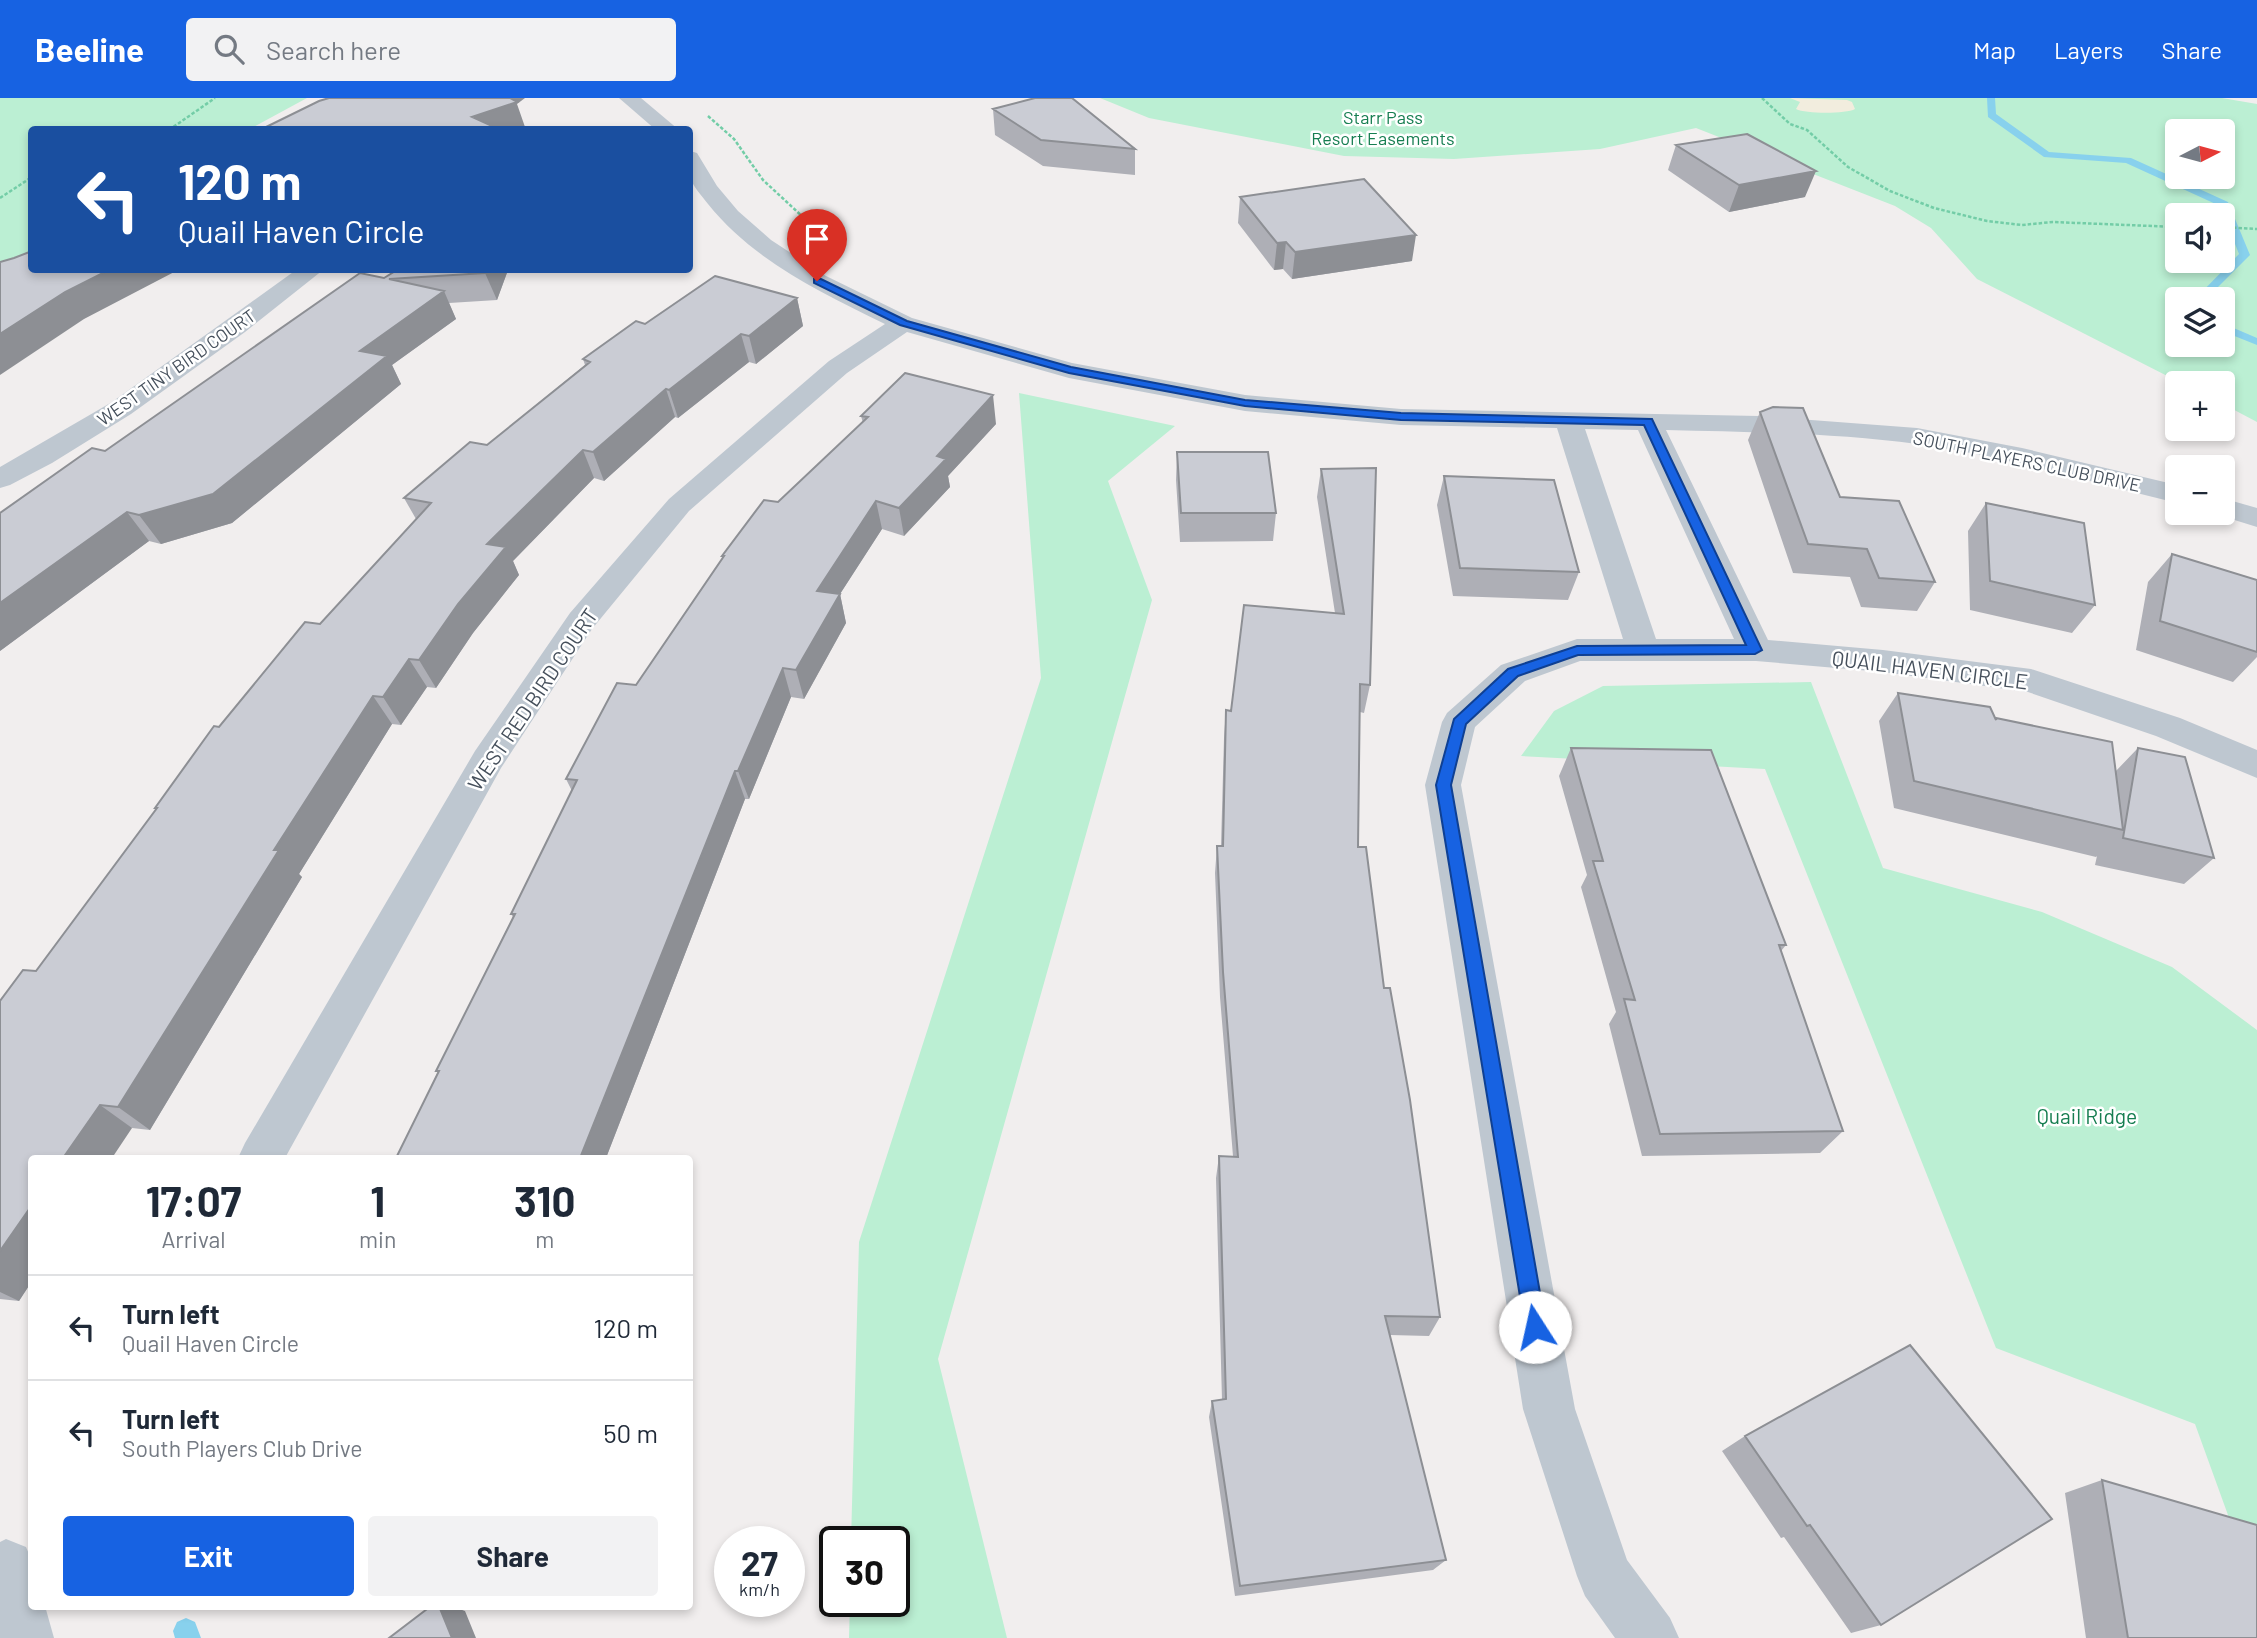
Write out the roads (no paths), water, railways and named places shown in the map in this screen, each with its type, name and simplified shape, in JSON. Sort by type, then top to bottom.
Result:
[{"type":"street","points":[[629,98],[664,126]]},
{"type":"street","name":"SOUTH PLAYERS CLUB DRIVE","points":[[693,162],[707,188],[730,216],[763,245],[817,281],[903,323],[1069,370],[1245,403],[1401,417],[1759,424],[1917,436],[2022,457],[2165,492]]},
{"type":"street","name":"WEST TINY BIRD COURT","points":[[0,479],[32,463],[135,401],[307,273]]},
{"type":"street","name":"WEST RED BIRD COURT","points":[[263,1155],[488,760],[581,621],[679,505],[838,368],[903,323]]},
{"type":"street","points":[[1568,420],[1643,650]]},
{"type":"street","points":[[1648,421],[1755,650]]},
{"type":"street","points":[[2235,511],[2257,518]]},
{"type":"street","name":"QUAIL HAVEN CIRCLE","points":[[1650,1638],[1605,1576],[1549,1409],[1443,785],[1459,722],[1513,673],[1577,650],[1755,650],[1883,661],[2031,681],[2168,727],[2257,765]]},
{"type":"street","points":[[13,1561],[26,1638]]},
{"type":"waterway","points":[[1991,98],[1991,115],[2047,155],[2128,160],[2224,204],[2245,255],[2212,287]]},
{"type":"waterway","points":[[2235,332],[2257,342]]},
{"type":"waterway","points":[[186,1631],[188,1638]]},
{"type":"park label","name":"Starr Pass Resort Easements","points":[[1383,127]]},
{"type":"park label","name":"Quail Ridge","points":[[2087,1115]]}]
